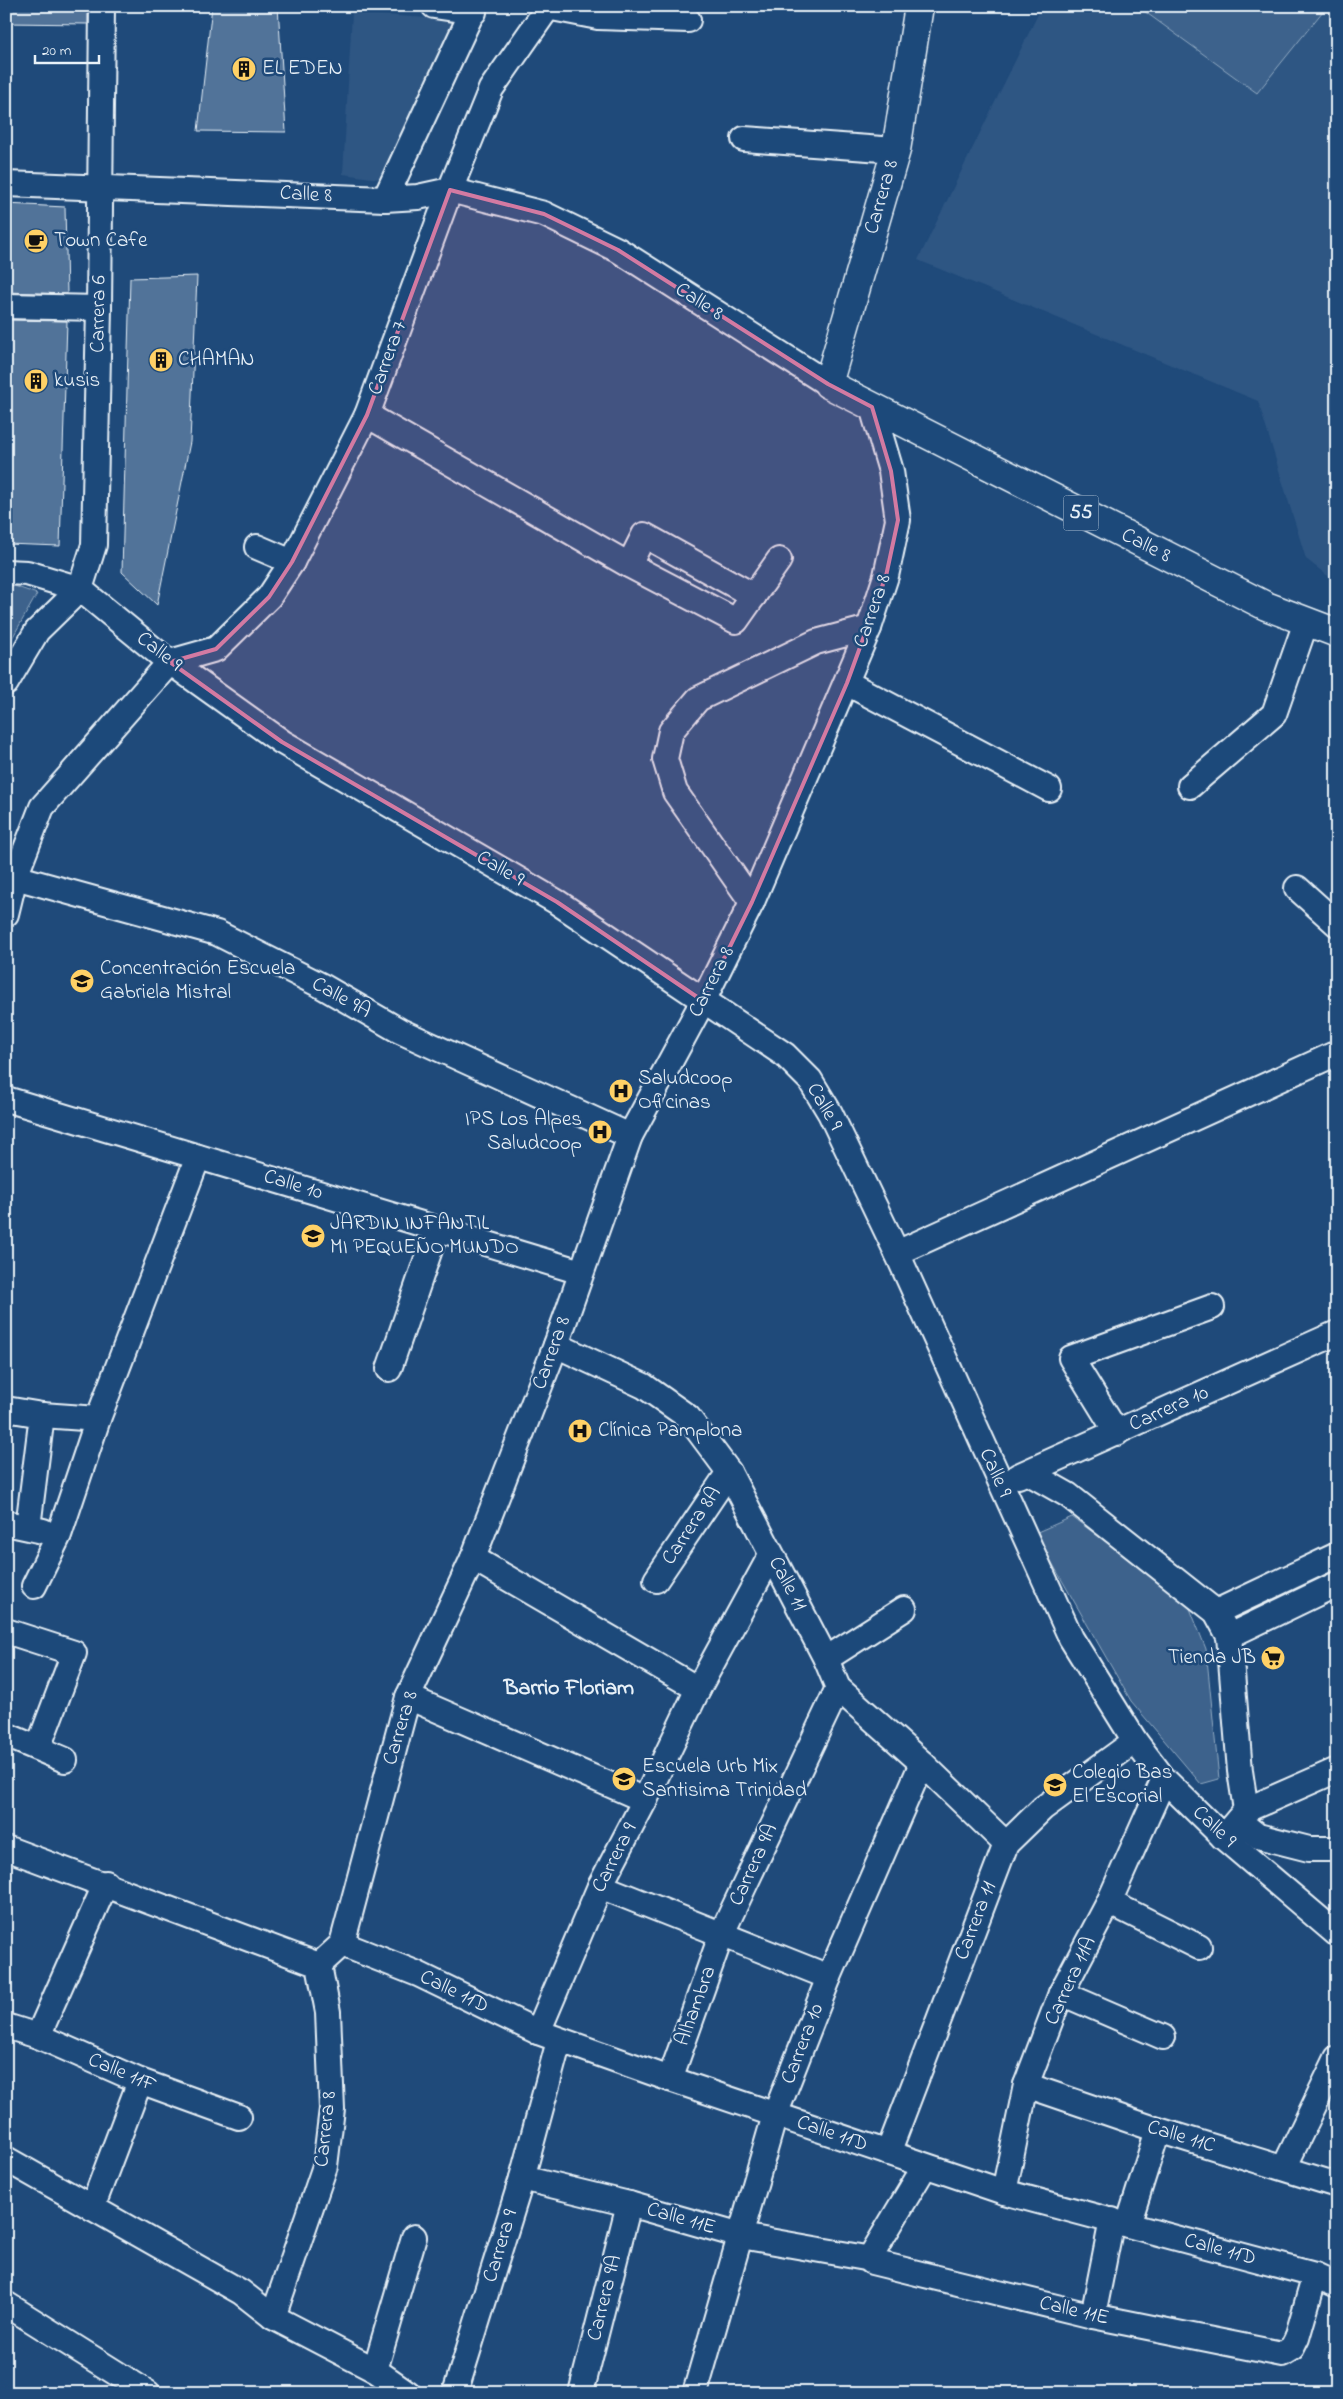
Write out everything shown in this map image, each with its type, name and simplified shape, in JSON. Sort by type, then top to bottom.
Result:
[{"type":"highway","name":"Carrera 8","points":[[828,384],[896,150],[919,6]]},
{"type":"highway","name":"Calle 8","points":[[828,384],[1266,606],[1337,633]]},
{"type":"street","name":"Carrera 6","points":[[80,589],[94,545],[102,6]]},
{"type":"street","points":[[385,199],[474,9],[434,6]]},
{"type":"street","points":[[548,7],[598,17],[688,20]]},
{"type":"street","name":"Carrera 7","points":[[161,655],[216,649],[269,597],[275,556],[368,415],[429,195],[491,89],[548,7]]},
{"type":"street","points":[[744,139],[896,150]]},
{"type":"street","name":"Calle 8","points":[[6,184],[100,186],[385,199],[429,195],[544,214],[618,250],[828,384]]},
{"type":"street","points":[[6,306],[99,308]]},
{"type":"street","name":"Carrera 8","points":[[342,1944],[408,1697],[473,1558],[556,1345],[630,1136],[704,1001],[752,902],[869,628],[886,576],[898,520],[891,471],[872,407]]},
{"type":"street","points":[[368,415],[629,564],[736,622],[779,560]]},
{"type":"street","points":[[629,564],[644,535],[754,596]]},
{"type":"street","name":"Calle 9","points":[[6,572],[27,573],[80,589],[161,655],[282,742],[557,902],[785,1055],[810,1080],[830,1113],[896,1254],[1071,1638],[1135,1741],[1164,1779],[1236,1822],[1337,1934]]},
{"type":"street","points":[[6,684],[37,631],[80,589]]},
{"type":"street","points":[[1190,786],[1274,714],[1306,622]]},
{"type":"street","points":[[752,902],[675,792],[665,759],[671,731],[698,699],[816,642],[869,628]]},
{"type":"street","points":[[6,914],[16,877],[42,807],[161,655]]},
{"type":"street","points":[[847,683],[1049,789]]},
{"type":"street","name":"Calle 9A","points":[[16,877],[217,933],[322,986],[400,1031],[630,1136]]},
{"type":"street","points":[[1297,888],[1337,924]]},
{"type":"street","points":[[896,1254],[1337,1053]]},
{"type":"street","name":"Calle 10","points":[[6,1099],[581,1272]]},
{"type":"street","points":[[34,1586],[59,1535],[98,1419],[198,1157]]},
{"type":"street","points":[[389,1369],[437,1228]]},
{"type":"street","points":[[1117,1433],[1071,1358],[1212,1307]]},
{"type":"street","name":"Carrera 10","points":[[999,1482],[1029,1473],[1337,1333]]},
{"type":"street","name":"Calle 11","points":[[556,1345],[644,1386],[688,1417],[729,1472],[826,1659],[838,1688],[922,1763],[1006,1844]]},
{"type":"street","points":[[6,1409],[42,1415],[98,1419]]},
{"type":"street","points":[[42,1415],[17,1525],[59,1535]]},
{"type":"street","name":"Carrera 8A","points":[[656,1580],[729,1472]]},
{"type":"street","points":[[1029,1473],[1068,1495],[1216,1612],[1229,1636],[1240,1771],[1236,1822]]},
{"type":"street","name":"Carrera 9","points":[[455,2393],[522,2178],[549,2037],[600,1886],[645,1800],[698,1689],[771,1555]]},
{"type":"street","points":[[1216,1612],[1337,1555]]},
{"type":"street","points":[[473,1558],[698,1689]]},
{"type":"street","points":[[1229,1636],[1337,1584]]},
{"type":"street","points":[[826,1659],[904,1609]]},
{"type":"street","points":[[6,1631],[74,1653],[38,1748]]},
{"type":"street","name":"Carrera 9A","points":[[722,1933],[838,1688]]},
{"type":"street","points":[[408,1697],[645,1800]]},
{"type":"street","points":[[6,1735],[65,1760]]},
{"type":"street","name":"Carrera 11","points":[[888,2153],[1006,1844],[1043,1808],[1135,1741]]},
{"type":"street","name":"Carrera 10","points":[[695,2393],[775,2115],[829,1977],[922,1763]]},
{"type":"street","points":[[1236,1822],[1337,1770]]},
{"type":"street","name":"Carrera 11A","points":[[1004,2192],[1026,2085],[1061,1993],[1109,1902],[1164,1779]]},
{"type":"street","points":[[1236,1822],[1258,1836],[1309,1849],[1337,1849]]},
{"type":"street","points":[[6,1848],[319,1965],[342,1944]]},
{"type":"street","points":[[38,2036],[106,1884]]},
{"type":"street","points":[[600,1886],[829,1977]]},
{"type":"street","points":[[1109,1902],[1199,1947]]},
{"type":"street","name":"Alhambra","points":[[670,2079],[722,1933]]},
{"type":"street","name":"Calle 11D","points":[[342,1944],[418,1974],[549,2037],[775,2115],[1004,2192],[1315,2275],[1337,2285]]},
{"type":"street","name":"Carrera 8","points":[[273,2316],[325,2166],[332,2109],[328,2012],[319,1965]]},
{"type":"street","points":[[1061,1993],[1163,2037]]},
{"type":"street","name":"Calle 11F","points":[[6,2026],[38,2036],[140,2081],[239,2117]]},
{"type":"street","points":[[1284,2168],[1337,2058]]},
{"type":"street","points":[[92,2208],[140,2081]]},
{"type":"street","name":"Calle 11C","points":[[1026,2085],[1158,2130],[1337,2185]]},
{"type":"street","points":[[1092,2316],[1120,2223],[1158,2130]]},
{"type":"street","points":[[6,2159],[242,2292],[273,2316],[375,2370],[408,2393]]},
{"type":"street","points":[[871,2257],[925,2166]]},
{"type":"street","name":"Calle 11E","points":[[522,2178],[629,2204],[741,2236],[871,2257],[872,2262],[880,2265],[1092,2316],[1282,2354],[1292,2348],[1297,2338],[1315,2275]]},
{"type":"street","name":"Carrera 9A","points":[[581,2393],[629,2204]]},
{"type":"street","points":[[375,2370],[414,2237]]},
{"type":"street","points":[[6,2304],[148,2393]]},
{"type":"highlighted area","points":[[450,190],[544,214],[618,250],[828,384],[872,407],[891,471],[898,520],[886,576],[847,683],[752,902],[703,1001],[557,902],[282,742],[170,662],[216,649],[269,597],[292,562],[367,415]]},
{"type":"shaded area","points":[[1042,6],[1337,6],[1337,583],[1306,559],[1258,401],[918,260]]},
{"type":"shaded area","points":[[1137,6],[1327,6],[1257,93]]},
{"type":"shaded area","points":[[352,13],[458,20],[379,179],[343,174]]},
{"type":"shaded area","points":[[6,583],[37,594],[6,649]]},
{"type":"shaded area","points":[[1072,1517],[1187,1601],[1206,1649],[1219,1779],[1201,1784],[1131,1701],[1035,1533]]},
{"type":"building","points":[[6,6],[88,6],[88,24],[6,23]]},
{"type":"building","name":"EL EDEN","points":[[212,6],[278,6],[286,132],[198,131]]},
{"type":"building","name":"Town Cafe","points":[[6,204],[65,207],[67,294],[6,292]]},
{"type":"building","points":[[197,276],[190,442],[157,605],[122,572],[130,278]]},
{"type":"building","name":"kusis","points":[[6,320],[67,321],[60,546],[6,544]]},
{"type":"place","name":"EL EDEN","points":[[244,69]]},
{"type":"place","name":"Town Cafe","points":[[36,241]]},
{"type":"place","name":"CHAMAN","points":[[161,360]]},
{"type":"place","name":"kusis","points":[[36,381]]},
{"type":"place","name":"Concentración Escuela Gabriela Mistral","points":[[82,981]]},
{"type":"place","name":"Saludcoop Oficinas","points":[[621,1091]]},
{"type":"place","name":"IPS Los Alpes Saludcoop","points":[[600,1132]]},
{"type":"place","name":"JARDIN INFANTIL MI PEQUEÑO MUNDO","points":[[313,1236]]},
{"type":"place","name":"Clínica Pamplona","points":[[580,1431]]},
{"type":"place","name":"Tienda JB","points":[[1273,1658]]},
{"type":"place","name":"Escuela Urb Mix Santisima Trinidad","points":[[624,1779]]},
{"type":"place","name":"Colegio Bas El Escorial","points":[[1055,1785]]},
{"type":"district","name":"Barrio Floriam","points":[[569,1689]]}]
